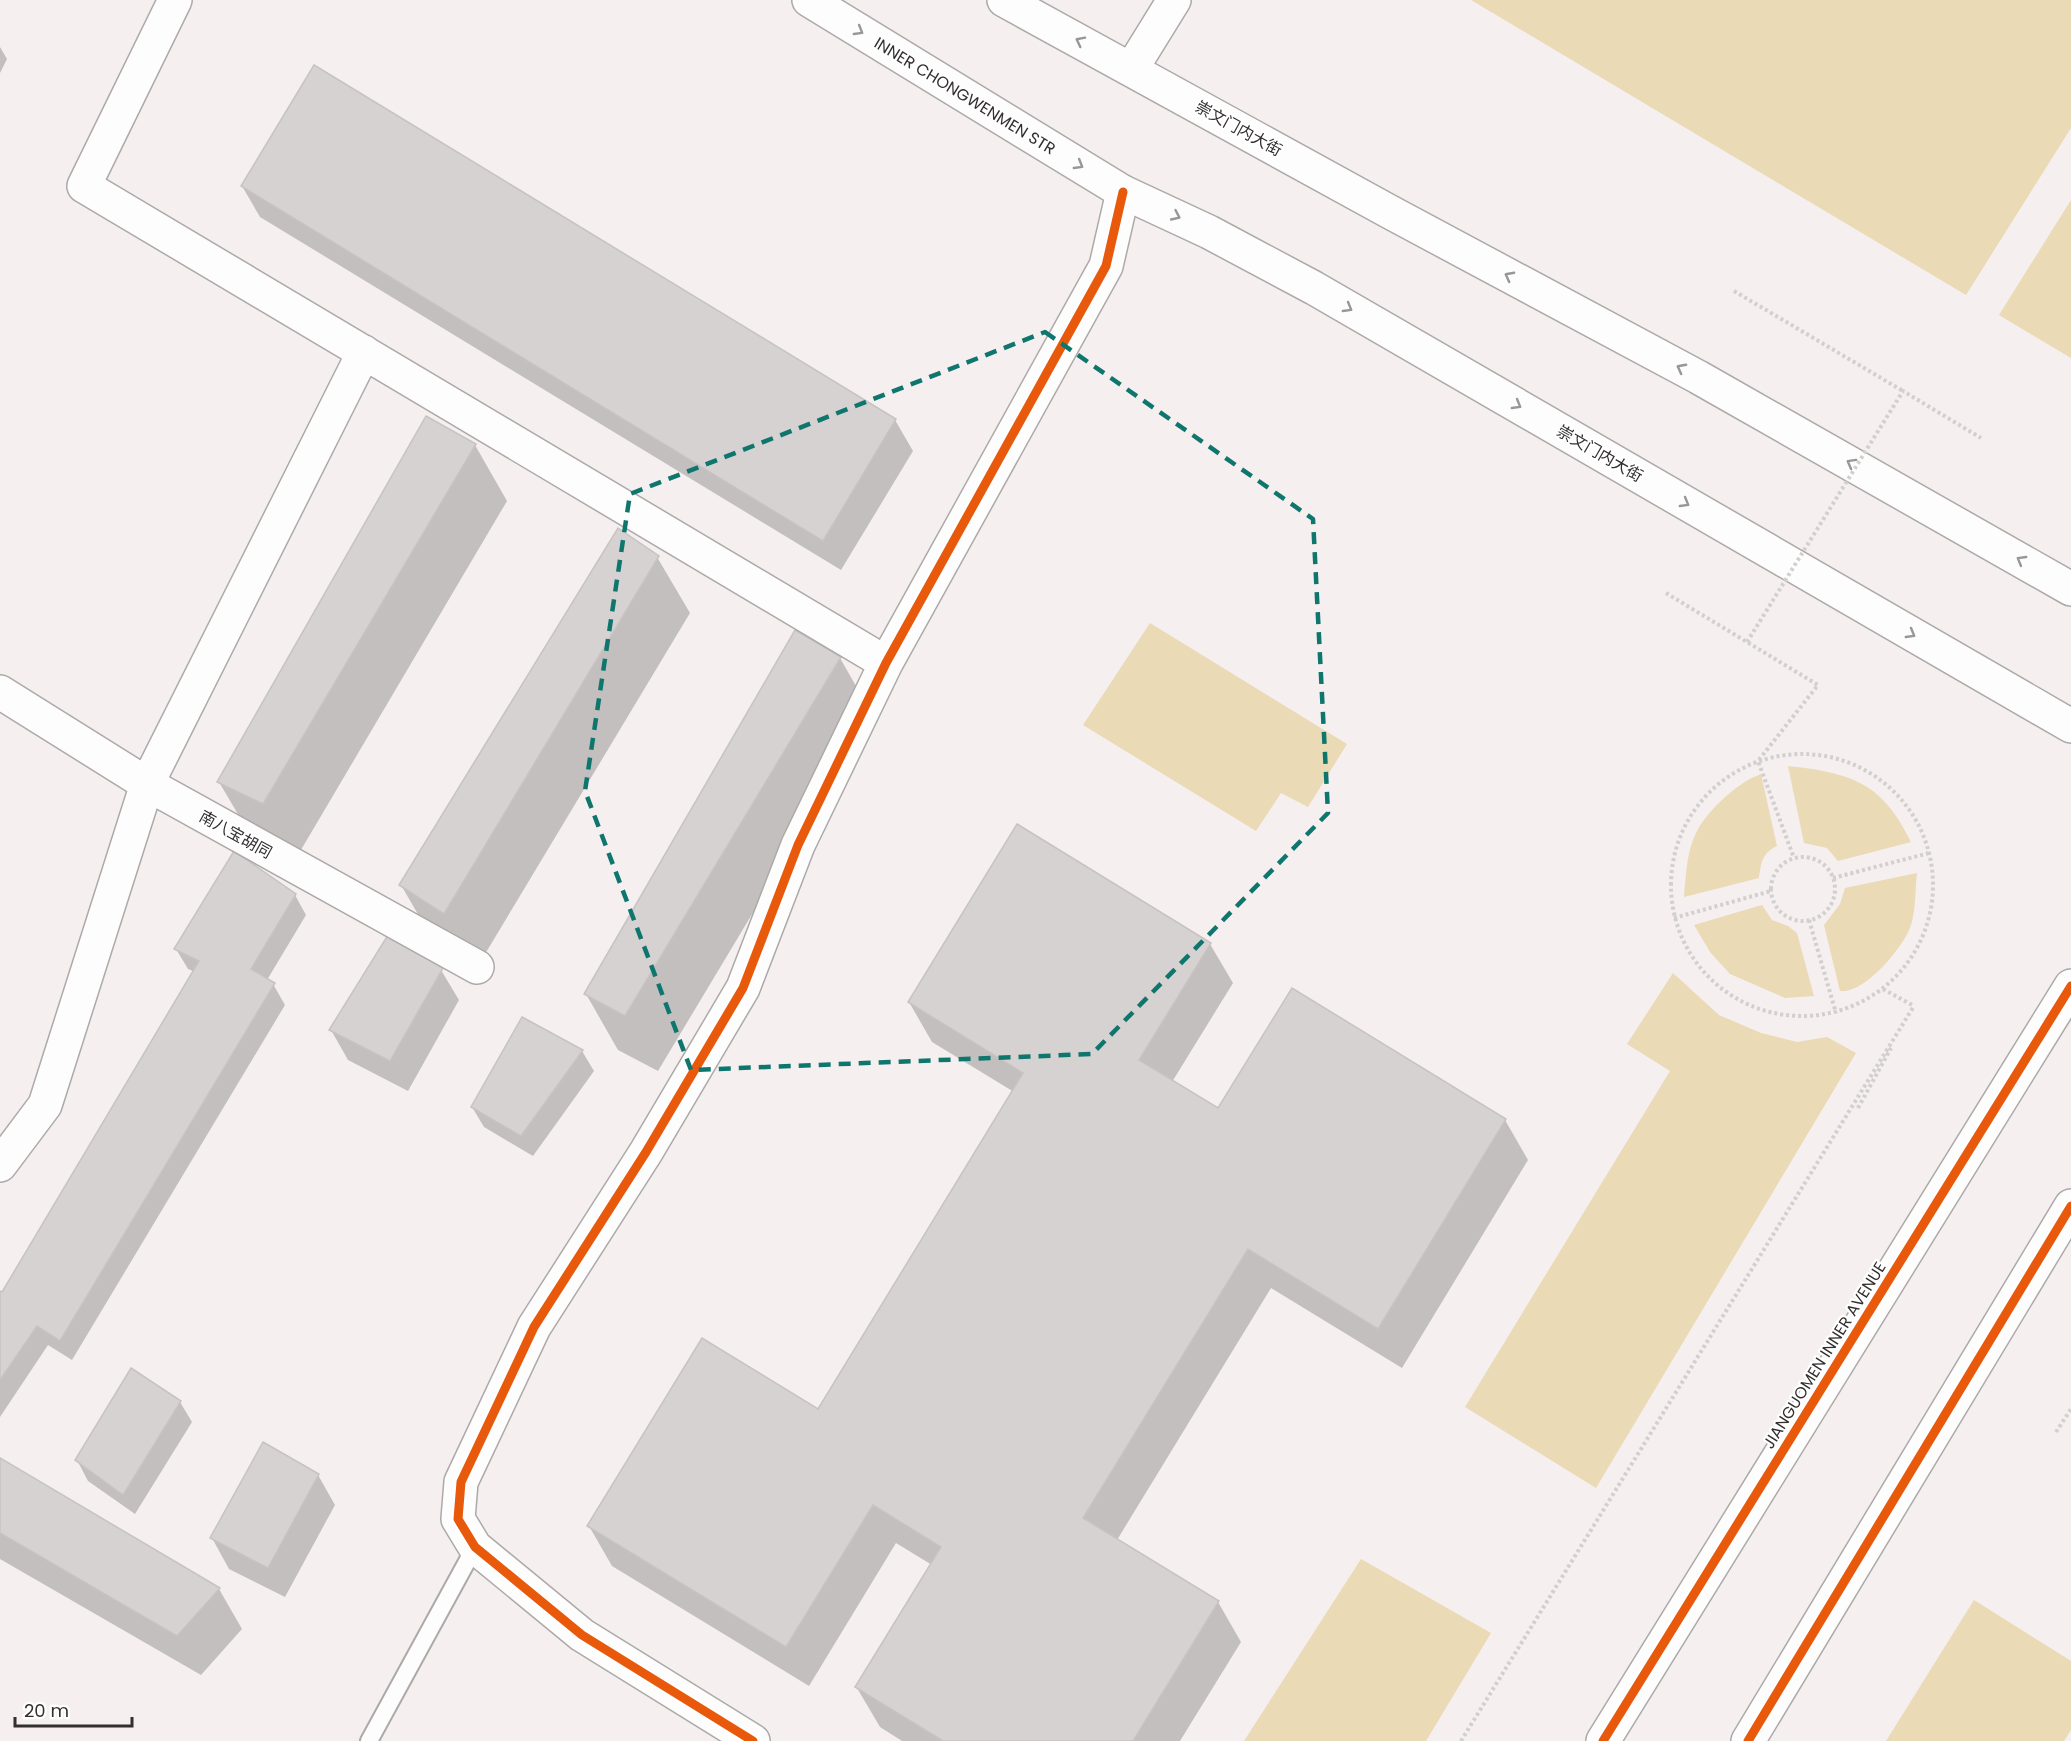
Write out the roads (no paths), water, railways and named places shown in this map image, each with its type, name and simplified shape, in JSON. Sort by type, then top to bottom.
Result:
[{"type":"main road","points":[[175,0],[84,186],[886,663]]},
{"type":"main road","name":"INNER CHONGWENMEN STR","points":[[809,0],[1123,192]]},
{"type":"main road","points":[[1004,0],[1132,68],[1173,0]]},
{"type":"main road","name":"崇文门内大街","points":[[1132,68],[1390,213],[1718,388],[2071,589]]},
{"type":"main road","points":[[753,1741],[582,1635],[475,1547],[458,1519],[461,1482],[534,1327],[646,1152],[743,988],[798,844],[886,663],[1106,266],[1123,192]]},
{"type":"main road","name":"崇文门内大街","points":[[1123,192],[1209,231],[1314,288],[2071,726]]},
{"type":"main road","points":[[0,1165],[45,1105],[147,784],[364,352]]},
{"type":"main road","name":"南八宝胡同","points":[[0,692],[147,784],[477,967]]},
{"type":"main road","name":"JIANGUOMEN INNER AVENUE","points":[[1603,1741],[2071,986]]},
{"type":"main road","points":[[1748,1741],[2071,1206]]},
{"type":"lane","points":[[369,1741],[475,1547]]}]
